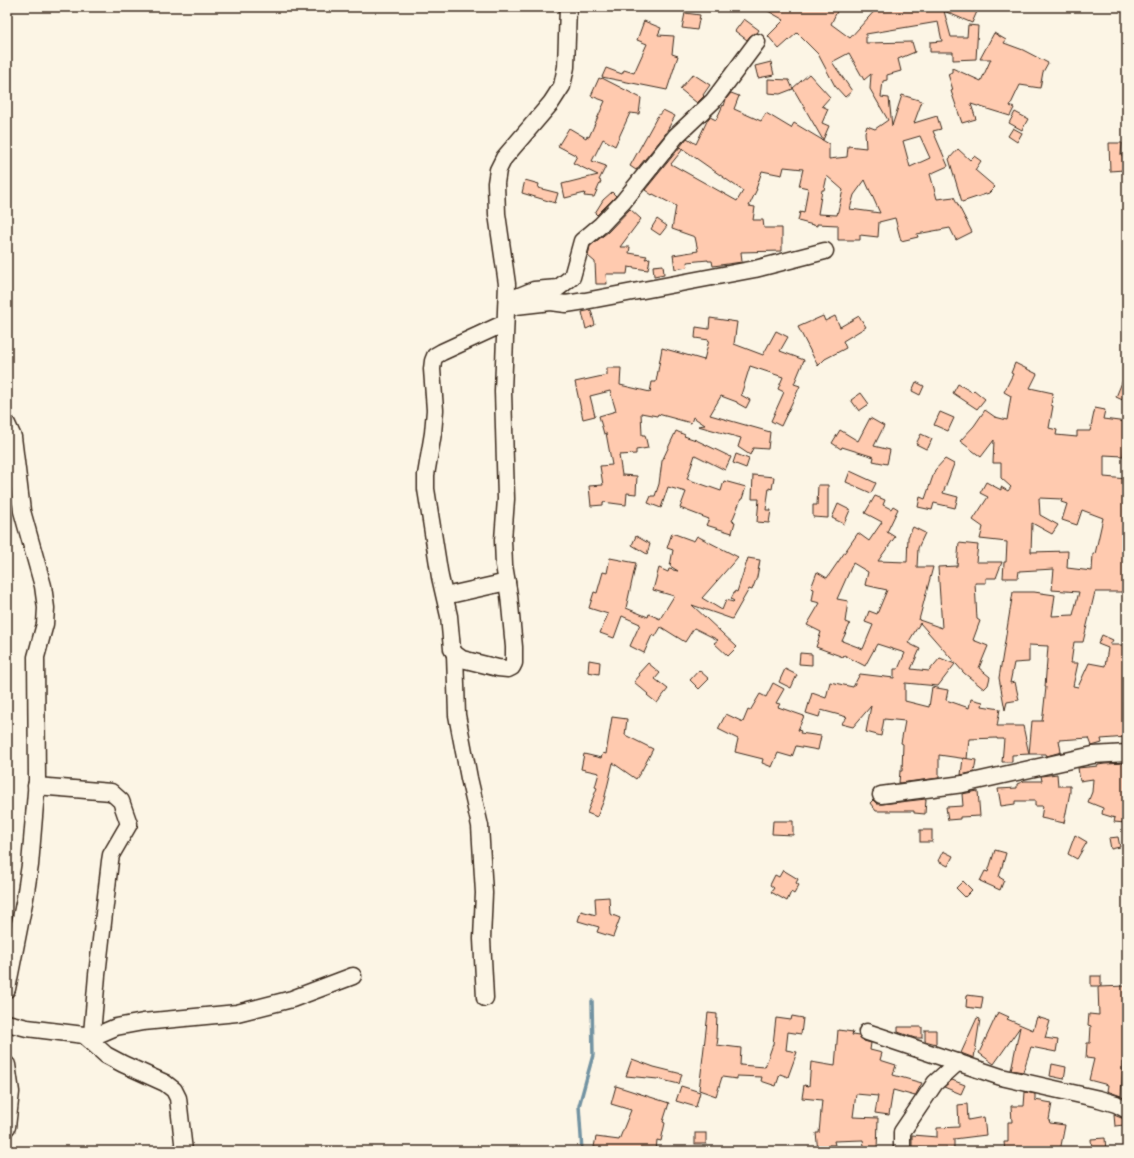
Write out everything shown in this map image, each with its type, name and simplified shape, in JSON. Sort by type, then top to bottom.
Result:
[{"type":"street","points":[[568,7],[566,67],[562,86],[551,103],[504,158],[498,170],[496,183],[497,214],[507,284],[506,310],[503,391],[506,500],[503,540],[504,565],[514,647],[514,663],[512,667],[508,669],[498,668],[462,659],[455,654],[452,649],[449,616],[440,577],[426,489],[426,475],[435,410],[432,369],[435,356],[506,310],[534,290],[558,288],[572,277],[582,241],[601,225],[623,202],[676,136],[713,101],[758,42]]},
{"type":"street","points":[[506,310],[551,302],[566,304],[585,301],[755,269],[825,251]]},
{"type":"street","points":[[7,424],[13,437],[22,511],[44,586],[46,608],[45,624],[36,657],[36,786],[29,872],[7,989]]},
{"type":"street","points":[[445,596],[507,582]]},
{"type":"street","points":[[455,654],[457,715],[480,826],[484,893],[482,939],[485,998]]},
{"type":"street","points":[[881,795],[963,784],[1093,755],[1127,753]]},
{"type":"street","points":[[36,786],[111,792],[121,801],[129,824],[111,855],[97,975],[88,1035]]},
{"type":"street","points":[[7,1023],[27,1028],[88,1035],[102,1033],[116,1027],[143,1022],[237,1013],[292,999],[353,976]]},
{"type":"street","points":[[867,1032],[1001,1077],[1116,1104],[1127,1110]]},
{"type":"street","points":[[88,1035],[106,1054],[123,1064],[165,1083],[174,1090],[178,1098],[184,1151]]},
{"type":"street","points":[[902,1151],[902,1132],[935,1083],[958,1062]]},
{"type":"street","points":[[7,1065],[11,1092],[7,1127]]},
{"type":"building","points":[[761,7],[839,7],[831,24],[850,38],[878,7],[979,7],[972,23],[944,11],[951,37],[967,37],[968,25],[978,26],[976,59],[953,60],[953,52],[930,52],[930,42],[942,41],[938,22],[866,34],[866,43],[912,42],[915,52],[898,59],[901,71],[887,75],[887,80],[883,81],[881,97],[889,98],[892,126],[902,95],[922,101],[914,123],[937,116],[941,129],[933,131],[948,166],[930,174],[937,199],[954,197],[972,232],[956,240],[950,228],[917,234],[918,237],[901,241],[895,218],[879,222],[878,237],[860,235],[860,240],[838,240],[838,225],[817,224],[817,226],[798,221],[800,212],[804,213],[808,188],[799,186],[803,169],[784,167],[782,175],[762,171],[757,189],[749,206],[755,207],[753,220],[763,220],[764,228],[782,228],[782,251],[741,252],[742,262],[713,266],[712,261],[708,260],[687,262],[688,267],[675,269],[673,255],[698,251],[695,237],[672,229],[676,206],[653,194],[652,195],[645,190],[687,138],[696,144],[708,119],[710,117],[716,120],[723,105],[724,106],[726,99],[731,93],[739,96],[734,109],[761,121],[766,113],[791,128],[794,123],[829,144],[829,159],[847,157],[848,146],[866,148],[865,132],[867,126],[875,129],[888,120],[870,89],[871,74],[864,80],[849,53],[832,62],[852,91],[845,97],[835,86],[818,54],[797,33],[779,49],[768,36],[784,20]],"holes":[[[920,136],[930,158],[910,167],[903,141]],[[683,149],[743,191],[737,201],[671,164]],[[827,176],[843,190],[837,215],[818,214],[822,190],[824,190]],[[865,180],[880,213],[850,209],[854,195]]]},
{"type":"building","points":[[685,13],[700,15],[697,30],[682,28]]},
{"type":"building","points":[[744,19],[759,30],[747,40],[735,31]]},
{"type":"building","points":[[644,21],[661,28],[658,35],[674,36],[672,54],[678,56],[667,90],[602,77],[606,68],[622,74],[624,70],[634,73],[647,44],[637,40]]},
{"type":"building","points":[[994,33],[1006,40],[1004,43],[1023,50],[1048,63],[1043,72],[1040,88],[1020,85],[1010,106],[1014,108],[1010,116],[971,104],[976,119],[962,123],[951,91],[953,90],[948,74],[952,72],[952,68],[981,81],[991,59],[980,59]]},
{"type":"building","points":[[771,62],[774,75],[758,78],[755,66]]},
{"type":"building","points":[[693,74],[710,85],[703,95],[704,96],[697,103],[680,89]]},
{"type":"building","points":[[809,74],[830,97],[822,106],[828,109],[822,123],[829,126],[823,140],[793,88]]},
{"type":"building","points":[[599,78],[602,78],[641,98],[639,114],[630,113],[615,146],[603,139],[592,161],[606,166],[599,180],[601,181],[594,197],[584,196],[585,193],[565,198],[562,184],[598,175],[573,163],[577,156],[558,146],[569,128],[586,138],[587,136],[589,137],[605,101],[591,96]]},
{"type":"building","points":[[768,79],[789,80],[793,89],[780,94],[768,93]]},
{"type":"building","points":[[663,110],[675,116],[664,136],[636,170],[630,166],[657,117]]},
{"type":"building","points":[[1015,112],[1028,119],[1022,130],[1009,123]]},
{"type":"building","points":[[1013,128],[1022,133],[1017,142],[1008,136]]},
{"type":"building","points":[[1109,143],[1122,143],[1121,155],[1123,155],[1124,170],[1110,171]]},
{"type":"building","points":[[958,149],[970,160],[974,156],[981,161],[975,170],[995,187],[989,193],[962,202],[949,159]]},
{"type":"building","points":[[525,180],[539,184],[538,188],[558,193],[555,203],[522,193]]},
{"type":"building","points":[[612,192],[616,196],[597,215],[595,213],[603,200]]},
{"type":"building","points":[[630,209],[641,219],[620,247],[630,247],[629,253],[647,256],[645,259],[650,258],[648,270],[628,267],[627,274],[606,274],[607,284],[596,284],[595,262],[588,256],[590,246],[608,232]]},
{"type":"building","points":[[657,219],[667,226],[660,235],[651,229]]},
{"type":"building","points":[[663,265],[664,274],[654,276],[653,266]]},
{"type":"building","points":[[591,310],[595,325],[586,329],[582,312]]},
{"type":"building","points":[[823,316],[825,321],[835,316],[840,327],[859,316],[866,327],[843,341],[846,348],[825,359],[818,366],[798,327]]},
{"type":"building","points":[[710,318],[737,322],[734,344],[763,355],[776,331],[788,337],[780,351],[804,360],[794,384],[800,386],[781,426],[771,421],[784,392],[778,389],[783,377],[750,366],[741,395],[750,400],[746,408],[737,402],[721,396],[710,415],[770,432],[768,449],[753,448],[750,455],[738,447],[741,438],[698,426],[705,425],[693,417],[691,423],[658,414],[657,416],[641,413],[642,435],[645,435],[648,448],[636,450],[636,454],[619,455],[622,475],[637,476],[636,494],[627,493],[626,505],[603,502],[603,505],[591,506],[589,486],[603,485],[600,466],[612,465],[606,433],[604,434],[599,416],[616,411],[610,391],[590,396],[595,416],[583,419],[575,382],[607,375],[607,368],[621,368],[620,385],[650,392],[652,382],[656,382],[662,348],[704,360],[709,340],[695,338],[696,327],[709,329]]},
{"type":"building","points":[[1015,363],[1037,374],[1030,388],[1053,393],[1051,405],[1053,406],[1049,428],[1057,430],[1056,435],[1077,437],[1077,431],[1090,431],[1095,408],[1105,410],[1103,419],[1127,422],[1123,456],[1104,455],[1104,477],[1127,479],[1127,535],[1124,556],[1127,556],[1127,592],[1095,592],[1083,642],[1074,642],[1071,663],[1078,663],[1073,686],[1078,687],[1089,663],[1105,666],[1108,648],[1098,644],[1102,635],[1113,640],[1110,645],[1127,645],[1127,737],[1101,739],[1102,743],[1092,746],[1089,738],[1059,740],[1061,752],[1047,756],[1046,754],[1029,754],[1032,721],[1042,721],[1046,687],[1048,646],[1029,645],[1029,662],[1014,663],[1010,683],[1015,682],[1019,700],[1007,702],[1005,710],[999,678],[1013,592],[1034,592],[1055,595],[1052,616],[1073,615],[1079,592],[1052,590],[1054,569],[1019,571],[1018,578],[1003,578],[1004,562],[1006,562],[1007,542],[980,539],[983,527],[973,520],[988,497],[980,493],[986,482],[1001,490],[1001,487],[1008,491],[1011,487],[1001,478],[1001,463],[993,463],[994,440],[981,457],[960,441],[974,426],[985,410],[995,417],[1007,420],[1011,396],[1004,392],[1013,374],[1011,373]],"holes":[[[1039,498],[1062,499],[1061,502],[1067,504],[1062,520],[1077,525],[1082,510],[1103,518],[1095,554],[1093,554],[1092,571],[1067,568],[1068,551],[1031,552],[1032,523],[1052,534],[1058,525],[1040,515]]]},
{"type":"building","points":[[1127,370],[1127,402],[1116,397]]},
{"type":"building","points":[[916,382],[924,386],[920,395],[912,391]]},
{"type":"building","points":[[958,384],[972,392],[974,390],[985,399],[977,409],[953,393]]},
{"type":"building","points":[[861,393],[869,404],[859,411],[851,400]]},
{"type":"building","points":[[940,412],[954,418],[948,431],[934,425]]},
{"type":"building","points":[[870,418],[884,426],[874,446],[890,450],[887,464],[873,461],[874,457],[842,447],[841,449],[832,443],[840,430],[858,441]]},
{"type":"building","points":[[676,431],[731,457],[725,470],[695,455],[687,479],[721,491],[724,481],[746,487],[732,521],[735,522],[732,533],[706,525],[709,519],[680,508],[686,492],[668,487],[661,508],[648,503],[651,496],[655,496],[659,484],[662,461]]},
{"type":"building","points":[[921,434],[932,439],[928,448],[926,449],[916,444]]},
{"type":"building","points":[[736,454],[749,459],[746,468],[733,463]]},
{"type":"building","points":[[945,459],[954,464],[943,493],[958,497],[955,508],[934,503],[932,510],[918,507],[920,497],[925,499],[935,470]]},
{"type":"building","points":[[850,471],[876,483],[871,493],[846,482]]},
{"type":"building","points":[[753,475],[774,477],[772,489],[769,488],[766,510],[771,510],[769,523],[757,522],[759,499],[752,499]]},
{"type":"building","points":[[818,485],[828,485],[828,518],[813,517],[813,505],[817,505]]},
{"type":"building","points":[[875,496],[885,500],[883,505],[891,509],[893,506],[898,509],[887,532],[895,537],[878,561],[907,562],[908,537],[913,527],[925,533],[918,548],[917,567],[933,567],[919,620],[942,628],[938,567],[957,566],[959,543],[978,545],[976,562],[1002,562],[996,578],[986,578],[986,583],[975,583],[977,619],[980,621],[973,640],[988,646],[979,668],[990,677],[988,685],[984,689],[964,673],[920,623],[908,643],[920,649],[911,669],[929,671],[940,658],[955,664],[938,686],[905,683],[905,701],[929,707],[932,687],[948,690],[946,700],[969,708],[971,699],[983,702],[982,706],[1000,709],[997,726],[1023,726],[1029,754],[1012,755],[1012,762],[1002,762],[1004,739],[969,739],[967,759],[939,755],[939,778],[899,783],[900,771],[902,771],[903,744],[901,743],[905,721],[884,719],[881,736],[866,732],[871,706],[853,727],[841,724],[847,717],[821,710],[819,717],[806,713],[812,693],[826,698],[830,682],[853,687],[860,674],[894,678],[894,669],[898,669],[905,653],[877,644],[865,666],[844,655],[843,657],[816,647],[821,632],[807,625],[820,603],[812,601],[814,589],[811,588],[817,572],[827,578],[858,533],[869,541],[882,522],[865,513]],"holes":[[[853,563],[868,572],[865,585],[887,590],[877,614],[869,611],[865,622],[873,625],[863,649],[842,641],[850,624],[845,622],[848,601],[837,599]]]},
{"type":"building","points":[[838,504],[850,510],[844,524],[832,518]]},
{"type":"building","points":[[672,533],[694,541],[697,536],[738,557],[702,598],[722,610],[726,600],[734,601],[731,599],[735,591],[737,592],[748,558],[760,560],[757,577],[752,590],[749,589],[732,619],[692,605],[737,647],[728,656],[714,643],[718,640],[694,628],[685,642],[661,627],[655,637],[652,635],[644,653],[630,646],[640,624],[622,616],[614,638],[600,633],[608,614],[589,608],[594,592],[597,593],[603,572],[607,573],[610,558],[636,563],[626,608],[648,617],[649,614],[660,619],[674,596],[653,590],[659,568],[668,572],[669,569],[678,571],[670,566],[673,550],[667,548]]},
{"type":"building","points":[[636,536],[650,544],[647,554],[632,545]]},
{"type":"building","points":[[800,653],[812,654],[812,665],[799,664]]},
{"type":"building","points":[[589,660],[600,662],[599,674],[588,672]]},
{"type":"building","points":[[648,663],[660,673],[655,679],[668,689],[657,703],[634,682],[640,675],[638,674]]},
{"type":"building","points":[[785,669],[797,675],[791,688],[779,682]]},
{"type":"building","points":[[699,670],[709,679],[699,689],[690,680]]},
{"type":"building","points":[[773,683],[784,689],[776,703],[780,704],[778,707],[804,716],[798,730],[801,731],[800,733],[821,736],[818,750],[796,746],[792,757],[778,753],[772,767],[762,763],[763,759],[735,752],[738,739],[718,729],[726,714],[743,722],[748,710],[750,711],[760,694],[766,697]]},
{"type":"building","points":[[612,717],[627,719],[625,735],[653,749],[636,779],[613,763],[604,800],[597,817],[587,813],[597,788],[595,787],[599,773],[581,769],[584,754],[601,758],[603,753],[606,754]]},
{"type":"building","points":[[963,758],[976,760],[974,772],[961,775]]},
{"type":"building","points":[[1127,763],[1127,804],[1125,823],[1114,822],[1115,818],[1102,814],[1103,808],[1088,802],[1092,792],[1093,779],[1080,781],[1078,768],[1105,764]]},
{"type":"building","points":[[1057,774],[1058,786],[1070,786],[1064,823],[1041,818],[1043,806],[1035,806],[1035,801],[1015,801],[1015,804],[1001,806],[998,789],[1017,788],[1017,784],[1024,781],[1042,781],[1041,776]]},
{"type":"building","points":[[978,791],[980,816],[960,817],[960,819],[948,820],[946,807],[963,806],[962,794]]},
{"type":"building","points":[[926,799],[925,814],[914,813],[914,811],[876,811],[870,803],[873,800],[877,804],[882,804]]},
{"type":"building","points":[[773,821],[793,821],[793,835],[772,834]]},
{"type":"building","points":[[920,830],[932,830],[932,842],[920,842]]},
{"type":"building","points":[[1075,835],[1087,842],[1077,859],[1068,854]]},
{"type":"building","points":[[1118,837],[1120,847],[1111,849],[1109,838]]},
{"type":"building","points":[[995,850],[1006,853],[999,877],[1004,880],[1000,890],[980,881],[985,871],[988,872]]},
{"type":"building","points":[[943,851],[953,856],[948,866],[938,861]]},
{"type":"building","points":[[783,870],[798,879],[796,883],[799,885],[794,894],[791,892],[787,901],[771,892],[774,888],[770,885],[775,875],[779,877]]},
{"type":"building","points":[[963,881],[972,890],[965,897],[956,888]]},
{"type":"building","points":[[609,897],[610,914],[620,918],[613,937],[597,932],[599,927],[578,921],[581,911],[596,915],[595,898]]},
{"type":"building","points":[[1091,976],[1101,976],[1101,986],[1091,986]]},
{"type":"building","points":[[1127,986],[1127,1062],[1123,1062],[1121,1096],[1107,1091],[1108,1085],[1089,1080],[1094,1059],[1086,1058],[1087,1043],[1090,1043],[1091,1026],[1088,1025],[1089,1014],[1099,1015],[1098,987]]},
{"type":"building","points":[[967,995],[983,997],[981,1009],[966,1007]]},
{"type":"building","points":[[998,1012],[1009,1017],[1007,1019],[1033,1030],[1037,1017],[1050,1021],[1045,1038],[1058,1040],[1056,1052],[1031,1047],[1023,1072],[1011,1070],[1020,1027],[994,1064],[979,1053]]},
{"type":"building","points":[[708,1013],[717,1014],[717,1045],[741,1048],[740,1065],[765,1067],[773,1044],[776,1018],[791,1020],[792,1016],[803,1018],[801,1034],[788,1032],[786,1050],[797,1052],[788,1077],[780,1074],[776,1086],[761,1081],[762,1077],[737,1076],[737,1079],[722,1077],[716,1096],[699,1090]]},
{"type":"building","points":[[977,1018],[980,1019],[974,1058],[961,1053]]},
{"type":"building","points":[[898,1027],[922,1027],[922,1038],[915,1038],[898,1032]]},
{"type":"building","points":[[838,1030],[853,1032],[852,1035],[859,1036],[864,1041],[871,1043],[870,1050],[882,1053],[880,1060],[896,1065],[893,1075],[922,1083],[915,1096],[893,1090],[889,1115],[875,1113],[878,1096],[856,1094],[853,1117],[878,1118],[877,1151],[865,1151],[863,1140],[834,1141],[835,1145],[829,1145],[830,1151],[818,1151],[816,1133],[819,1133],[822,1100],[802,1098],[804,1085],[809,1086],[811,1062],[835,1066]]},
{"type":"building","points":[[925,1030],[936,1030],[936,1044],[925,1041]]},
{"type":"building","points":[[632,1059],[654,1067],[682,1074],[679,1084],[658,1079],[626,1076]]},
{"type":"building","points":[[1052,1064],[1066,1067],[1064,1079],[1050,1076]]},
{"type":"building","points":[[952,1080],[965,1085],[961,1094],[944,1087]]},
{"type":"building","points":[[616,1086],[669,1103],[663,1122],[665,1123],[661,1141],[657,1140],[656,1151],[606,1151],[594,1147],[596,1137],[619,1140],[631,1110],[611,1104]]},
{"type":"building","points":[[681,1086],[700,1092],[696,1107],[676,1101]]},
{"type":"building","points":[[1025,1092],[1035,1094],[1035,1100],[1052,1103],[1049,1120],[1050,1123],[1065,1125],[1060,1151],[1005,1151],[1004,1142],[1008,1142],[1008,1122],[1012,1122],[1011,1106],[1024,1106]]},
{"type":"building","points":[[967,1104],[968,1120],[984,1117],[986,1135],[954,1139],[954,1148],[933,1149],[912,1147],[912,1135],[937,1137],[937,1128],[959,1127],[958,1105]]},
{"type":"building","points":[[1114,1115],[1124,1119],[1124,1125],[1115,1126]]},
{"type":"building","points":[[695,1133],[706,1133],[706,1144],[695,1144]]},
{"type":"building","points":[[1105,1138],[1106,1151],[1092,1151],[1091,1139]]},
{"type":"waterway","points":[[582,1151],[579,1106],[593,1055],[592,1001]]}]
